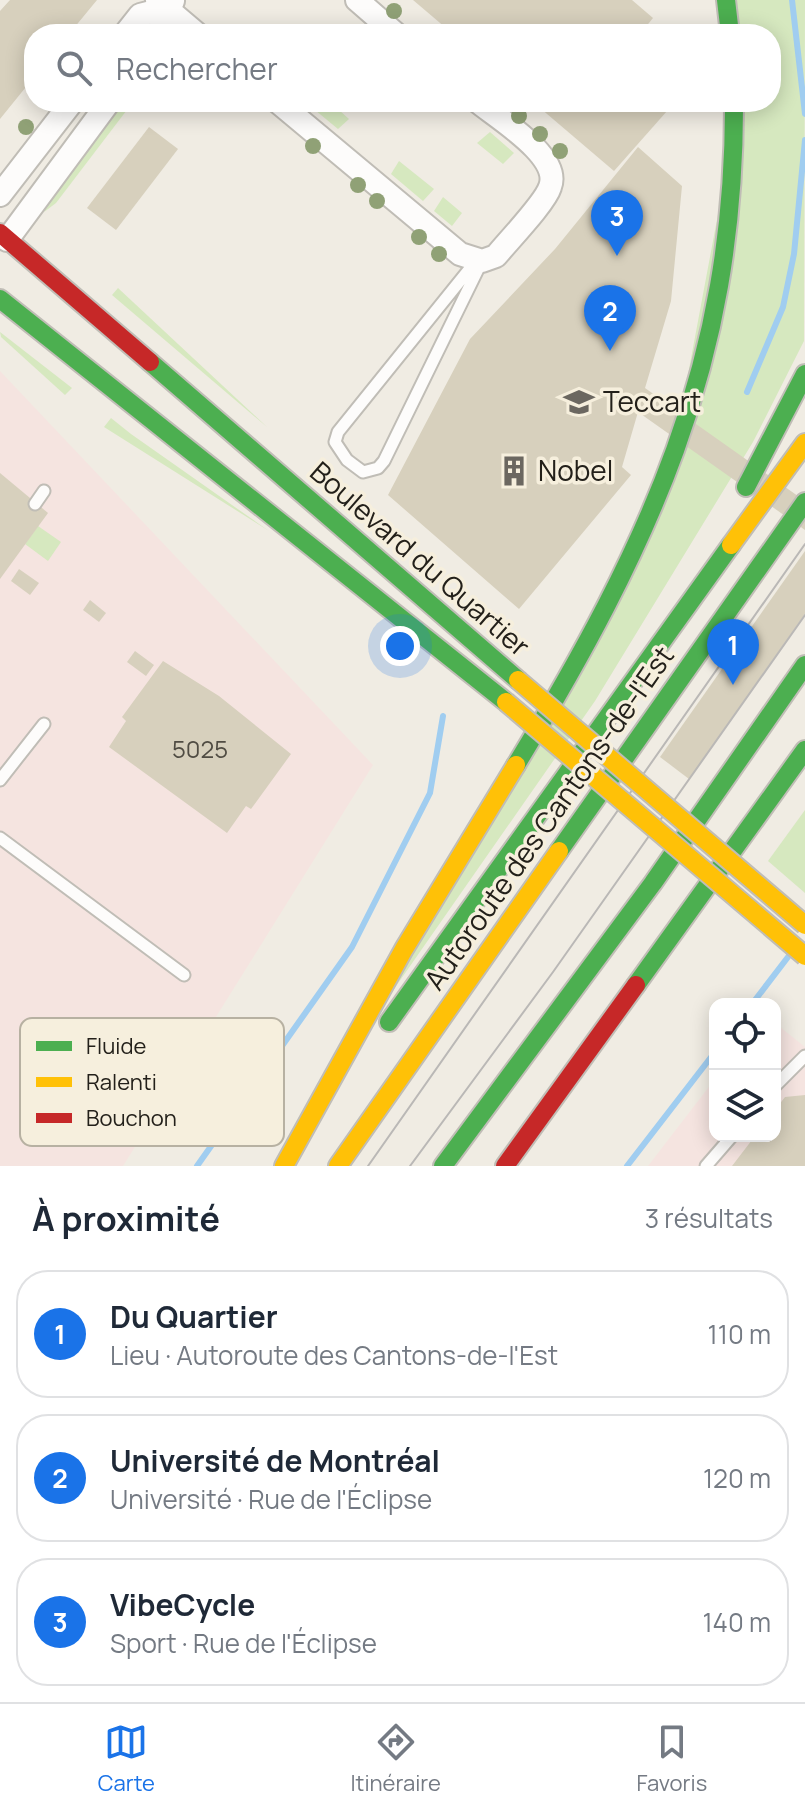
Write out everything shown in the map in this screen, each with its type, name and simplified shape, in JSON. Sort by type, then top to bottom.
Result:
[{"type":"main road","points":[[726,0],[729,24]]},
{"type":"main road","points":[[285,1166],[399,957],[577,658],[661,492],[695,396],[718,299],[731,202],[734,112]]},
{"type":"main road","name":"Boulevard du Quartier","points":[[2,241],[805,925]]},
{"type":"main road","name":"Boulevard du Quartier","points":[[0,299],[506,702],[805,956]]},
{"type":"main road","points":[[665,635],[805,374]]},
{"type":"main road","points":[[285,1166],[805,443]]},
{"type":"main road","name":"Autoroute des Cantons-de-l'Est","points":[[338,1166],[805,502]]},
{"type":"main road","points":[[443,1166],[653,883],[805,665]]},
{"type":"main road","points":[[505,1166],[805,750]]},
{"type":"street","points":[[357,0],[385,24]]},
{"type":"street","points":[[133,24],[140,15],[166,3]]},
{"type":"street","points":[[160,24],[166,3]]},
{"type":"street","points":[[166,3],[187,24]]},
{"type":"street","points":[[0,195],[64,112]]},
{"type":"street","points":[[2,241],[101,112]]},
{"type":"street","points":[[290,112],[460,254],[479,261],[496,256],[550,188],[552,172],[547,158],[490,112]]},
{"type":"lane","points":[[479,261],[384,461],[378,468],[363,472],[341,454],[335,442],[338,432],[479,261]]},
{"type":"lane","points":[[35,504],[44,491]]},
{"type":"lane","points":[[0,780],[44,724]]},
{"type":"lane","points":[[0,838],[184,975]]},
{"type":"lane","points":[[781,1080],[805,1056]]},
{"type":"lane","points":[[706,1166],[727,1142]]},
{"type":"shaded area","points":[[0,371],[373,765],[215,1018],[20,1018],[20,1146],[135,1146],[123,1166],[0,1166]]},
{"type":"shaded area","points":[[781,1028],[805,1047],[805,1166],[648,1166],[709,1087],[709,1142],[781,1142]]},
{"type":"green space","points":[[732,0],[805,0],[804,341],[753,442],[595,701],[385,1002],[663,508],[737,112],[781,112],[781,24],[734,24]]},
{"type":"green space","points":[[117,112],[125,112],[56,203],[44,212],[50,198]]},
{"type":"green space","points":[[317,112],[341,112],[349,119],[338,129]]},
{"type":"green space","points":[[490,132],[514,153],[503,164],[477,143]]},
{"type":"green space","points":[[399,161],[434,189],[423,201],[391,174]]},
{"type":"green space","points":[[443,197],[462,213],[452,226],[434,211]]},
{"type":"green space","points":[[118,288],[267,427],[112,295]]},
{"type":"green space","points":[[0,332],[72,388],[65,395],[1,337]]},
{"type":"green space","points":[[111,418],[131,434],[269,531],[104,427]]},
{"type":"green space","points":[[38,526],[61,542],[48,561],[25,544]]},
{"type":"green space","points":[[805,810],[805,893],[768,861]]},
{"type":"building","points":[[10,0],[97,0],[77,24],[24,24],[24,89],[0,119],[0,11]]},
{"type":"building","points":[[413,0],[632,0],[653,18],[648,24],[441,24]]},
{"type":"building","points":[[545,112],[666,112],[614,171]]},
{"type":"building","points":[[149,127],[178,149],[116,230],[87,208]]},
{"type":"building","points":[[638,147],[682,186],[671,301],[645,388],[805,501],[805,530],[638,412],[622,467],[631,475],[519,609],[388,495],[470,339],[555,249]]},
{"type":"building","points":[[0,473],[48,513],[0,579]]},
{"type":"building","points":[[805,551],[805,614],[689,779],[660,757]]},
{"type":"building","points":[[19,569],[39,583],[30,595],[11,581]]},
{"type":"building","points":[[90,600],[106,613],[99,622],[83,610]]},
{"type":"building","points":[[135,651],[154,665],[146,676],[127,662]]},
{"type":"building","points":[[163,661],[219,696],[291,754],[251,809],[246,806],[227,833],[109,747],[126,721],[122,717]]},
{"type":"building","points":[[805,1095],[805,1166],[732,1166],[750,1142],[781,1142],[781,1102],[785,1097]]},
{"type":"waterway","points":[[792,0],[805,114]]},
{"type":"waterway","points":[[747,392],[783,307],[794,254],[805,140]]},
{"type":"waterway","points":[[284,1043],[352,947],[430,793],[443,716]]},
{"type":"waterway","points":[[757,998],[788,957]]},
{"type":"waterway","points":[[627,1166],[709,1060]]},
{"type":"waterway","points":[[197,1166],[211,1146]]},
{"type":"tram line","points":[[368,1166],[805,544]]},
{"type":"tram line","points":[[410,1166],[553,972],[805,615]]},
{"type":"traffic: fast","points":[[726,0],[729,24]]},
{"type":"traffic: fast","points":[[516,765],[606,606],[644,528],[675,450],[701,369],[719,286],[730,197],[734,112]]},
{"type":"traffic: fast","points":[[0,299],[506,702]]},
{"type":"traffic: fast","points":[[150,362],[518,680]]},
{"type":"traffic: fast","points":[[746,487],[805,374]]},
{"type":"traffic: fast","points":[[559,851],[805,502]]},
{"type":"traffic: fast","points":[[389,1022],[731,545]]},
{"type":"traffic: fast","points":[[443,1166],[653,883],[805,665]]},
{"type":"traffic: fast","points":[[636,985],[805,750]]},
{"type":"traffic: slow","points":[[731,545],[805,443]]},
{"type":"traffic: slow","points":[[518,680],[805,925]]},
{"type":"traffic: slow","points":[[506,702],[805,956]]},
{"type":"traffic: slow","points":[[284,1166],[404,949],[516,765]]},
{"type":"traffic: slow","points":[[338,1166],[559,851]]},
{"type":"traffic: jam","points":[[0,233],[150,362]]},
{"type":"traffic: jam","points":[[505,1166],[636,985]]},
{"type":"place","name":"VibeCycle","points":[[617,256]]},
{"type":"place","name":"Université de Montréal","points":[[610,351]]},
{"type":"place","name":"Teccart","points":[[579,402]]},
{"type":"place","name":"Nobel","points":[[514,471]]},
{"type":"place","name":"Du Quartier","points":[[733,685]]}]
